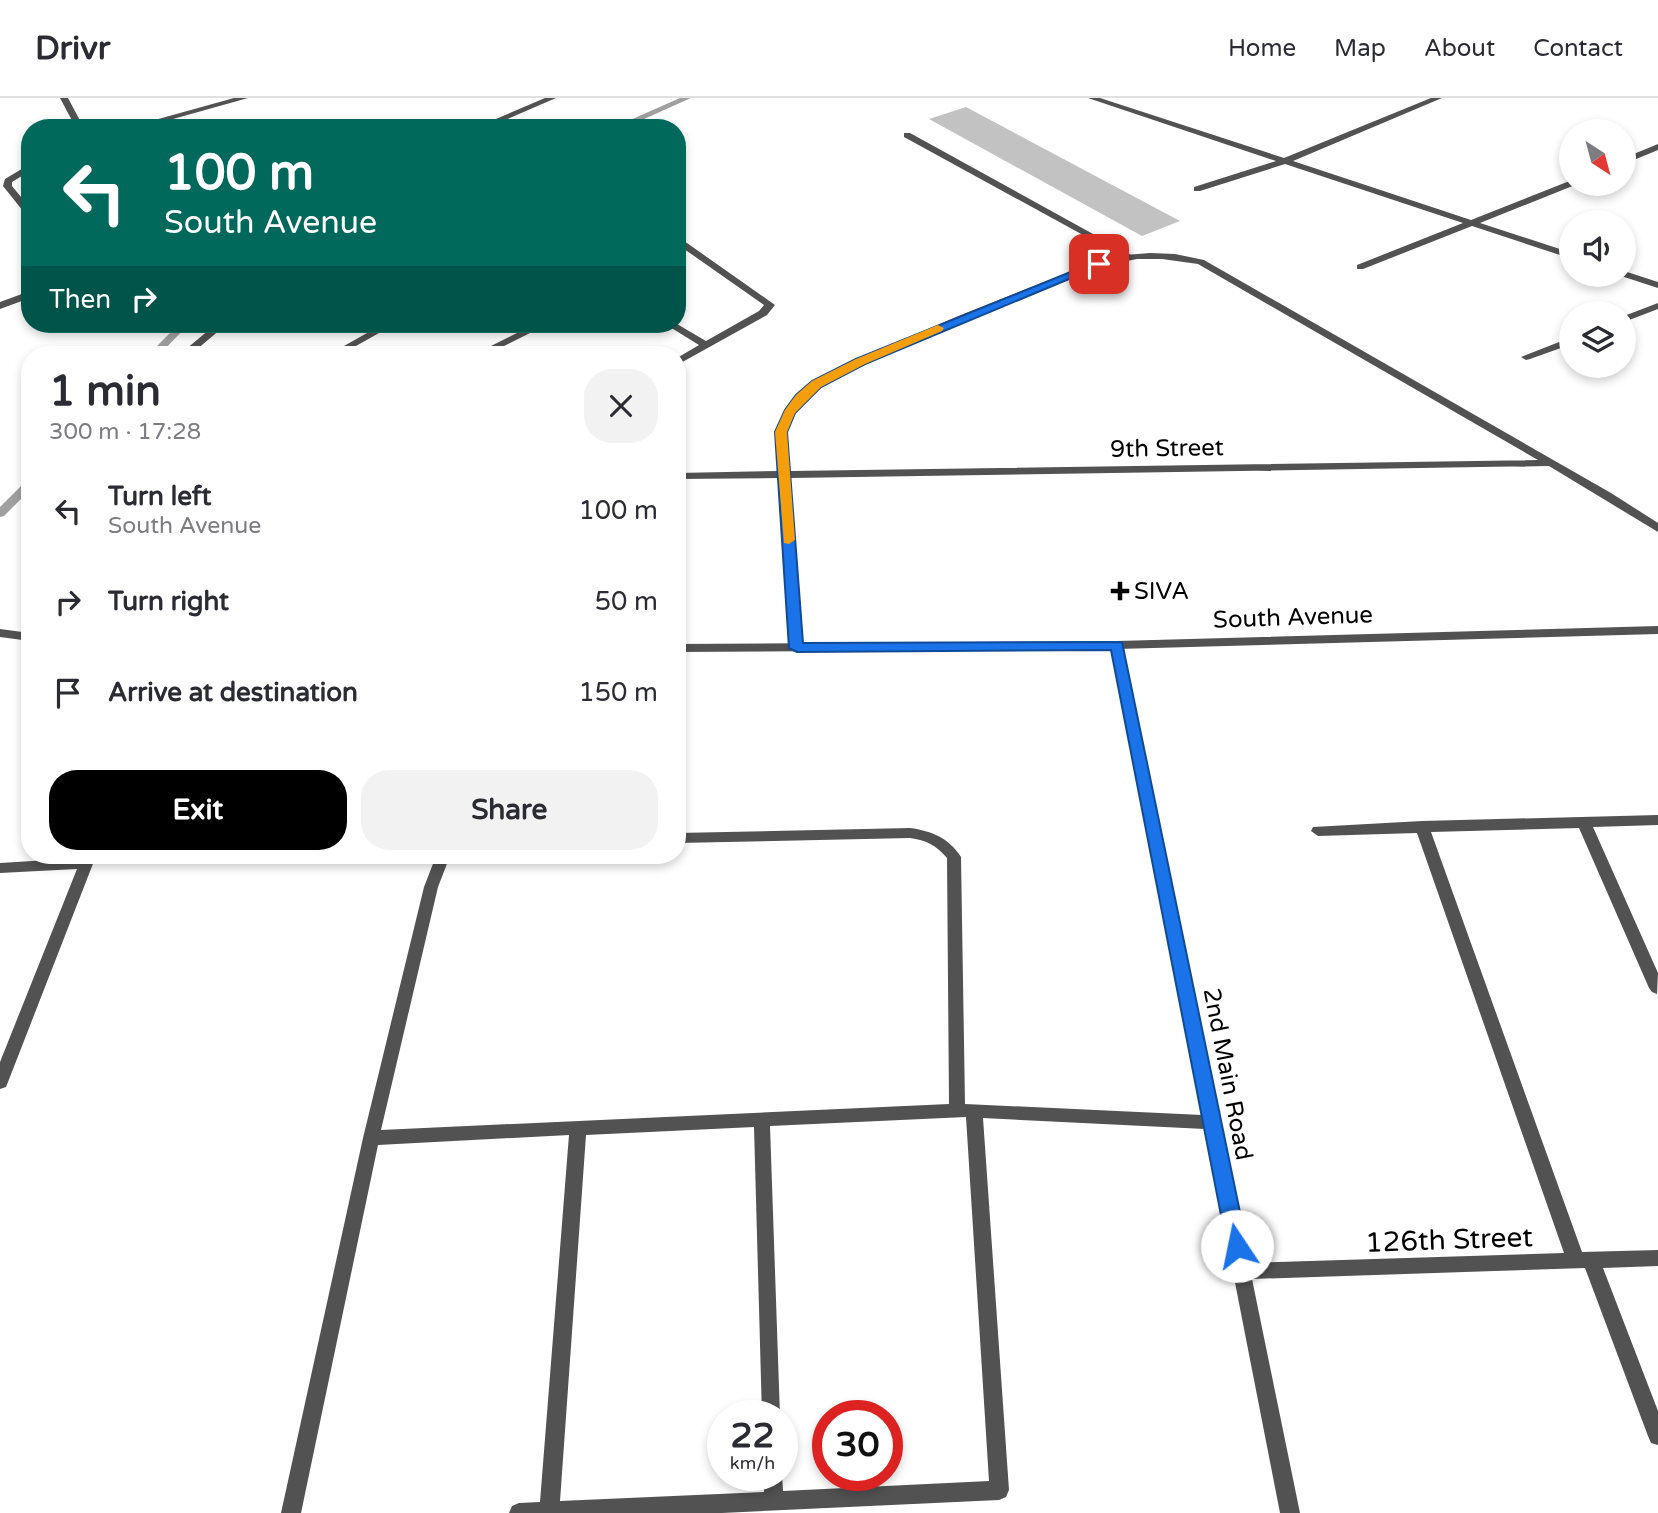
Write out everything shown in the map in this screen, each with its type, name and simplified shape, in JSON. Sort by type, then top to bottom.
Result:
[{"type":"street","points":[[64,98],[74,119]]},
{"type":"street","points":[[164,119],[244,98]]},
{"type":"street","points":[[501,119],[552,98]]},
{"type":"street","points":[[1092,98],[1559,252]]},
{"type":"street","points":[[1197,189],[1286,161],[1438,98]]},
{"type":"street","points":[[907,135],[1128,256]]},
{"type":"street","points":[[1636,156],[1658,147]]},
{"type":"street","points":[[21,173],[8,181],[8,186],[21,203]]},
{"type":"street","points":[[1360,267],[1559,188]]},
{"type":"street","points":[[686,245],[769,305],[763,313],[686,357]]},
{"type":"street","points":[[797,648],[781,432],[789,413],[800,398],[817,384],[915,337],[1099,264],[1128,256],[1179,257],[1201,262],[1658,528]]},
{"type":"street","points":[[1636,278],[1658,285]]},
{"type":"street","points":[[0,306],[21,298]]},
{"type":"street","points":[[1636,314],[1658,306]]},
{"type":"street","points":[[195,346],[211,333]]},
{"type":"street","points":[[350,346],[373,333]]},
{"type":"street","points":[[497,346],[523,333]]},
{"type":"street","points":[[685,333],[705,345]]},
{"type":"street","points":[[1526,357],[1559,345]]},
{"type":"street","name":"9th Street","points":[[686,476],[1550,463]]},
{"type":"street","name":"South Avenue","points":[[686,648],[1117,645],[1658,630]]},
{"type":"street","points":[[0,634],[21,636]]},
{"type":"street","name":"2nd Main Road","points":[[1117,645],[1290,1513]]},
{"type":"street","points":[[1318,831],[1658,820]]},
{"type":"street","points":[[1584,822],[1657,988]]},
{"type":"street","points":[[1422,826],[1584,1261],[1658,1436]]},
{"type":"street","points":[[519,1513],[999,1490],[965,1111],[954,857],[945,844],[928,835],[910,833],[686,838]]},
{"type":"street","points":[[0,868],[39,864]]},
{"type":"street","points":[[0,1082],[86,864]]},
{"type":"street","points":[[291,1513],[371,1138],[431,887],[440,864]]},
{"type":"street","points":[[371,1138],[965,1111],[1213,1122]]},
{"type":"street","points":[[762,1120],[771,1400]]},
{"type":"street","points":[[548,1511],[578,1128]]},
{"type":"street","name":"126th Street","points":[[1242,1271],[1658,1258]]},
{"type":"street","points":[[774,1491],[774,1501]]},
{"type":"building","points":[[966,107],[1180,221],[1142,236],[929,119]]},
{"type":"waterway","points":[[637,119],[687,98]]},
{"type":"waterway","points":[[162,346],[175,333]]},
{"type":"waterway","points":[[0,514],[21,492]]},
{"type":"slow traffic","points":[[789,540],[781,432],[789,413],[800,398],[817,384],[861,361],[938,328]]},
{"type":"place","name":"SIVA","points":[[1120,591]]},
{"type":"route","points":[[1099,264],[861,361],[817,384],[800,398],[789,413],[781,432],[797,648],[1117,645],[1237,1246]]}]
